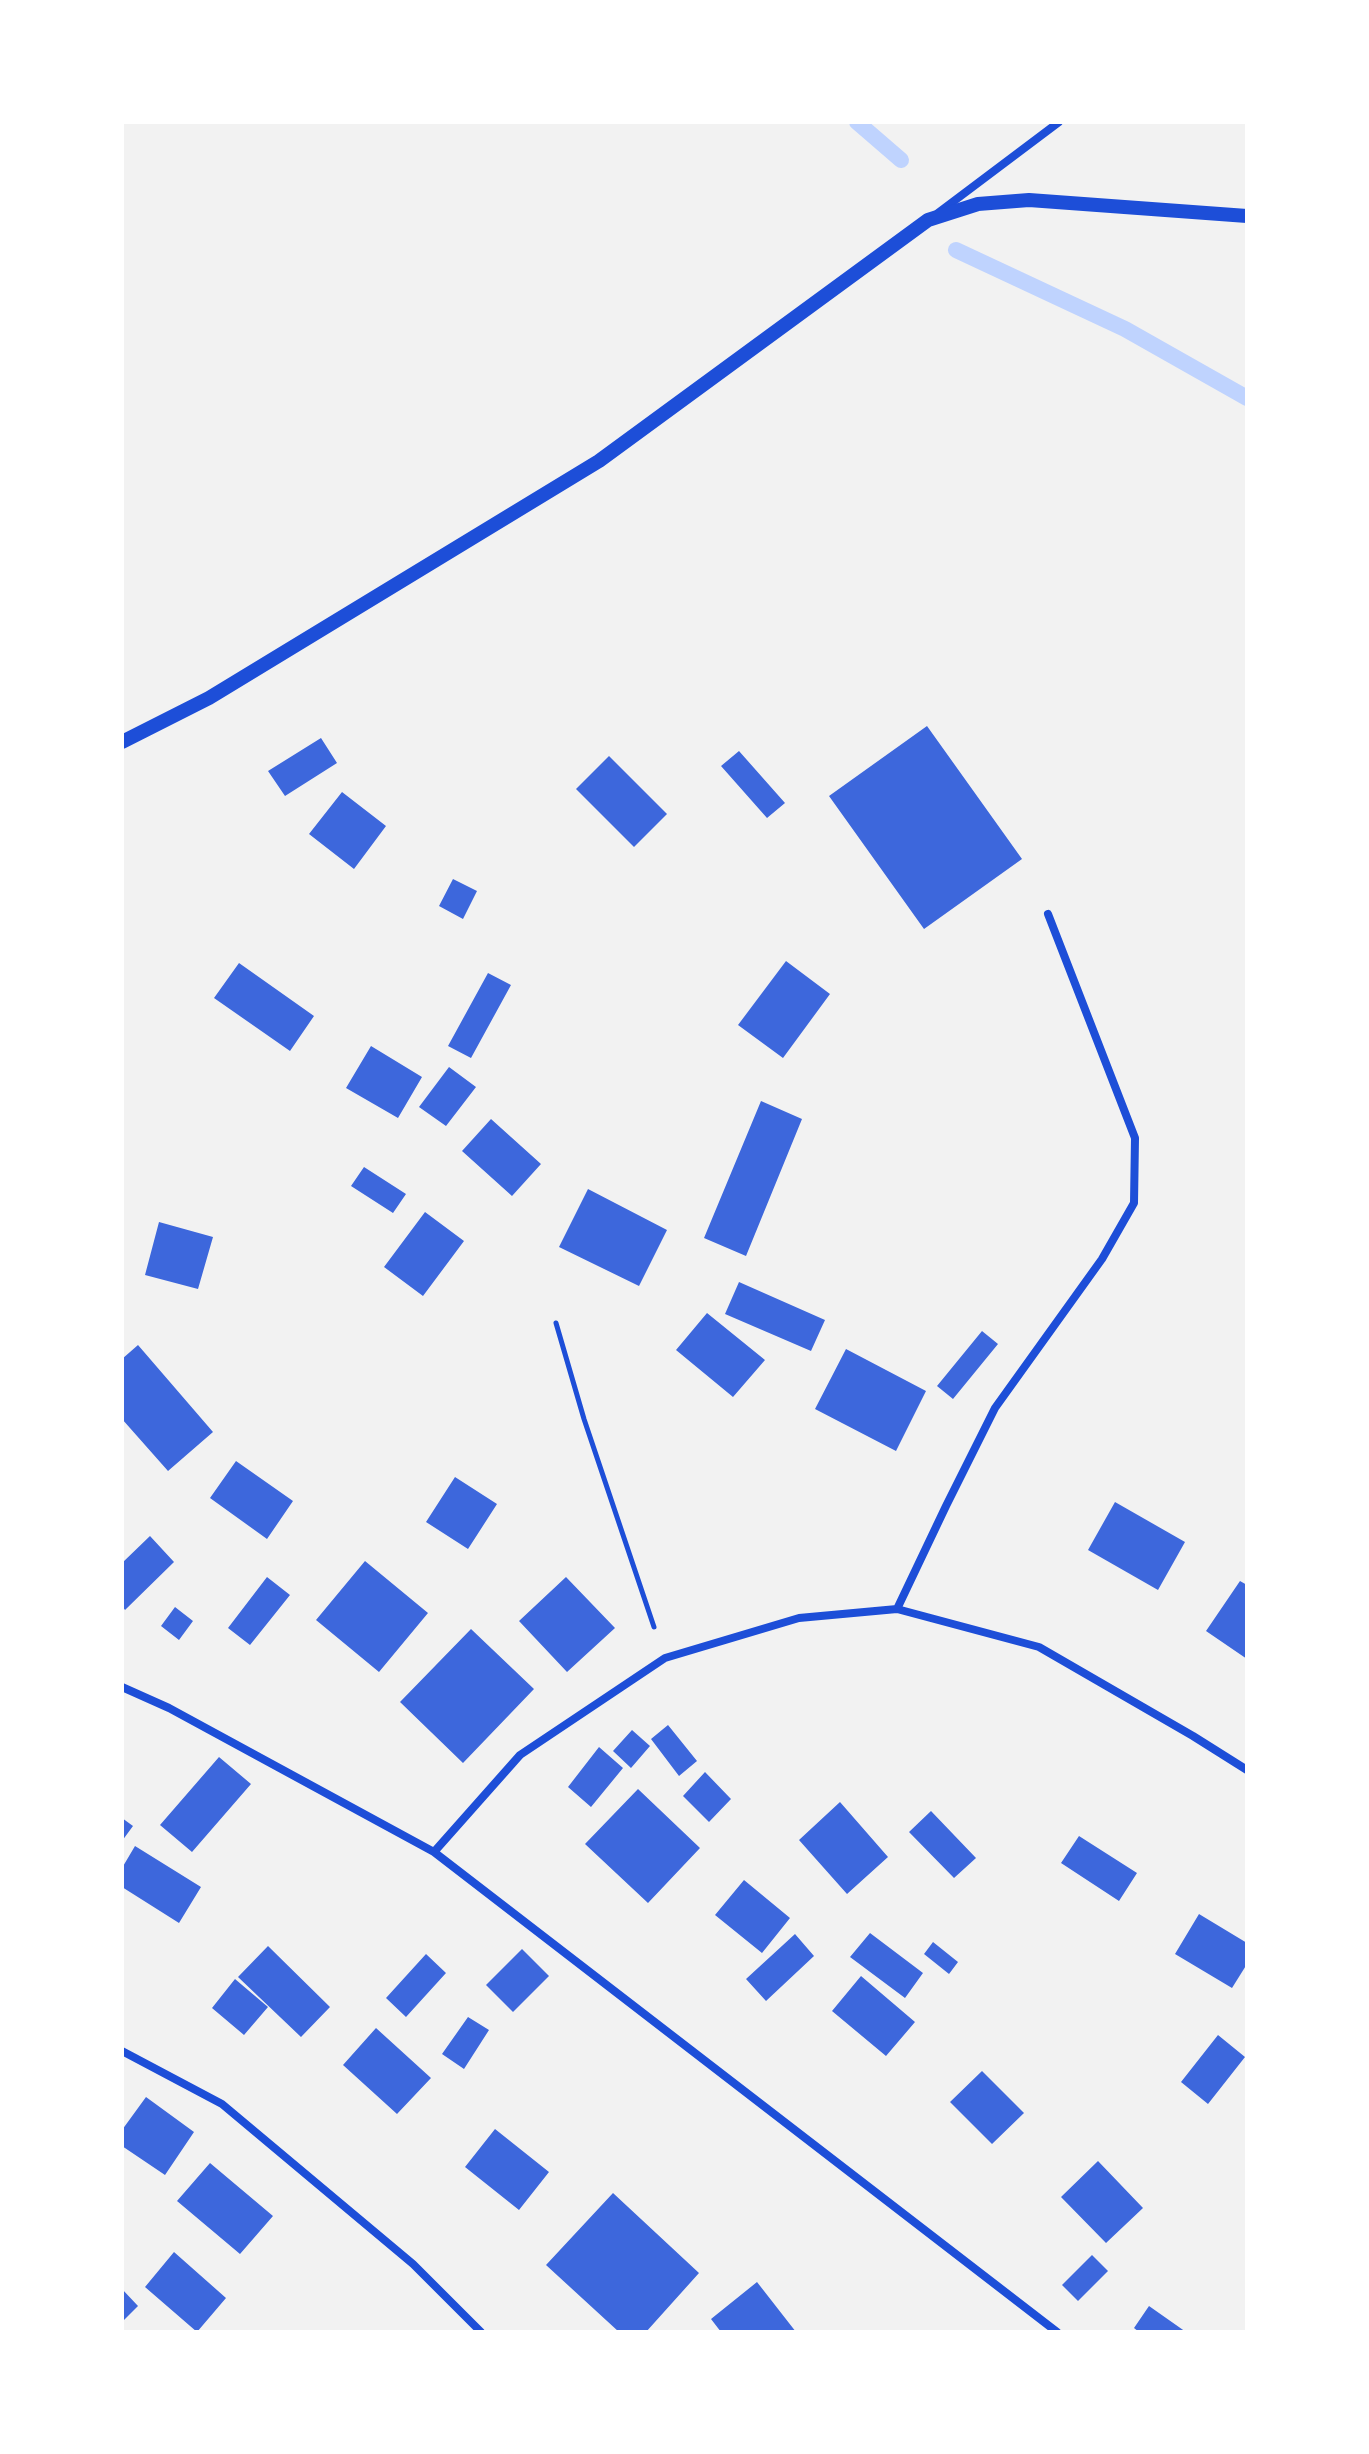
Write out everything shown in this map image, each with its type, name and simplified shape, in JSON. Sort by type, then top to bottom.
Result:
[{"type":"street","points":[[122,742],[223,690],[599,461],[1059,122]]},
{"type":"street","points":[[928,220],[978,204],[1029,200],[1247,216]]},
{"type":"street","points":[[897,1609],[995,1408],[1102,1259],[1134,1203],[1135,1138],[1048,914]]},
{"type":"street","points":[[434,1852],[520,1755],[665,1658],[799,1618],[897,1609],[1039,1647],[1247,1770]]},
{"type":"street","points":[[122,1687],[169,1708],[434,1852],[1057,2332]]},
{"type":"street","points":[[122,2051],[222,2104],[413,2264],[481,2332]]},
{"type":"path","points":[[556,1323],[584,1419],[665,1658]]},
{"type":"building","points":[[927,726],[1022,859],[924,929],[829,796]]},
{"type":"building","points":[[321,738],[337,763],[285,796],[268,771]]},
{"type":"building","points":[[739,751],[785,803],[767,818],[721,766]]},
{"type":"building","points":[[609,756],[667,814],[634,847],[576,789]]},
{"type":"building","points":[[342,792],[386,826],[354,869],[309,834]]},
{"type":"building","points":[[453,879],[477,891],[463,919],[439,906]]},
{"type":"building","points":[[786,961],[830,994],[783,1058],[738,1025]]},
{"type":"building","points":[[239,963],[314,1016],[290,1051],[214,998]]},
{"type":"building","points":[[488,973],[511,985],[471,1058],[448,1046]]},
{"type":"building","points":[[371,1046],[422,1077],[398,1118],[346,1088]]},
{"type":"building","points":[[449,1067],[476,1087],[446,1126],[419,1107]]},
{"type":"building","points":[[761,1101],[802,1119],[746,1256],[704,1238]]},
{"type":"building","points":[[491,1119],[541,1164],[512,1196],[462,1151]]},
{"type":"building","points":[[364,1167],[406,1194],[393,1213],[351,1186]]},
{"type":"building","points":[[588,1189],[667,1230],[639,1286],[559,1247]]},
{"type":"building","points":[[425,1212],[464,1241],[423,1296],[384,1267]]},
{"type":"building","points":[[159,1222],[213,1237],[198,1289],[145,1275]]},
{"type":"building","points":[[739,1282],[825,1320],[811,1351],[725,1314]]},
{"type":"building","points":[[707,1313],[765,1360],[733,1397],[676,1350]]},
{"type":"building","points":[[982,1331],[998,1344],[953,1399],[937,1386]]},
{"type":"building","points":[[138,1345],[213,1432],[168,1471],[122,1419],[122,1359]]},
{"type":"building","points":[[846,1349],[926,1391],[896,1451],[815,1409]]},
{"type":"building","points":[[236,1461],[293,1501],[267,1539],[210,1498]]},
{"type":"building","points":[[455,1477],[497,1504],[468,1549],[426,1522]]},
{"type":"building","points":[[1115,1502],[1185,1542],[1158,1590],[1088,1550]]},
{"type":"building","points":[[150,1536],[174,1562],[125,1610],[122,1606],[122,1563]]},
{"type":"building","points":[[365,1561],[428,1613],[379,1672],[316,1620]]},
{"type":"building","points":[[267,1577],[290,1595],[250,1645],[228,1628]]},
{"type":"building","points":[[566,1577],[615,1628],[567,1672],[519,1621]]},
{"type":"building","points":[[1240,1581],[1247,1585],[1247,1659],[1206,1631]]},
{"type":"building","points":[[175,1607],[193,1621],[179,1640],[161,1626]]},
{"type":"building","points":[[471,1629],[534,1689],[463,1763],[400,1702]]},
{"type":"building","points":[[668,1725],[697,1761],[679,1776],[651,1739]]},
{"type":"building","points":[[632,1730],[650,1746],[631,1768],[613,1751]]},
{"type":"building","points":[[599,1747],[623,1768],[591,1807],[568,1787]]},
{"type":"building","points":[[219,1757],[251,1784],[192,1852],[160,1825]]},
{"type":"building","points":[[705,1772],[731,1799],[709,1822],[683,1796]]},
{"type":"building","points":[[638,1789],[700,1848],[648,1903],[585,1844]]},
{"type":"building","points":[[840,1802],[888,1857],[847,1894],[799,1840]]},
{"type":"building","points":[[931,1811],[976,1858],[954,1878],[909,1832]]},
{"type":"building","points":[[122,1818],[133,1826],[122,1841]]},
{"type":"building","points":[[1079,1836],[1137,1873],[1119,1901],[1061,1863]]},
{"type":"building","points":[[135,1846],[201,1887],[179,1923],[122,1887],[122,1868]]},
{"type":"building","points":[[744,1880],[790,1918],[762,1953],[715,1915]]},
{"type":"building","points":[[1199,1914],[1247,1943],[1247,1964],[1232,1988],[1175,1954]]},
{"type":"building","points":[[870,1933],[923,1973],[905,1998],[850,1957]]},
{"type":"building","points":[[795,1934],[814,1956],[766,2001],[746,1979]]},
{"type":"building","points":[[933,1942],[958,1962],[949,1974],[924,1954]]},
{"type":"building","points":[[268,1946],[330,2007],[301,2037],[238,1977]]},
{"type":"building","points":[[522,1949],[549,1976],[513,2012],[486,1985]]},
{"type":"building","points":[[426,1954],[446,1973],[406,2017],[386,1998]]},
{"type":"building","points":[[861,1976],[915,2022],[886,2056],[832,2011]]},
{"type":"building","points":[[235,1979],[268,2007],[244,2035],[212,2008]]},
{"type":"building","points":[[468,2017],[489,2030],[464,2069],[442,2054]]},
{"type":"building","points":[[376,2028],[431,2078],[397,2114],[343,2065]]},
{"type":"building","points":[[1218,2035],[1245,2057],[1208,2104],[1181,2082]]},
{"type":"building","points":[[982,2071],[1024,2113],[992,2144],[950,2102]]},
{"type":"building","points":[[146,2097],[194,2132],[165,2175],[122,2146],[122,2130]]},
{"type":"building","points":[[495,2129],[549,2172],[519,2210],[465,2167]]},
{"type":"building","points":[[1098,2161],[1143,2208],[1106,2243],[1061,2197]]},
{"type":"building","points":[[210,2163],[273,2216],[240,2254],[177,2201]]},
{"type":"building","points":[[613,2193],[699,2273],[646,2332],[619,2332],[546,2265]]},
{"type":"building","points":[[174,2252],[226,2298],[197,2332],[145,2287]]},
{"type":"building","points":[[1092,2255],[1108,2271],[1078,2301],[1062,2285]]},
{"type":"building","points":[[757,2282],[796,2332],[721,2332],[711,2319]]},
{"type":"building","points":[[122,2289],[138,2306],[122,2322]]},
{"type":"building","points":[[1149,2306],[1186,2332],[1139,2332],[1134,2328]]},
{"type":"waterway","points":[[857,122],[901,160]]},
{"type":"waterway","points":[[956,250],[1125,329],[1247,398]]}]
